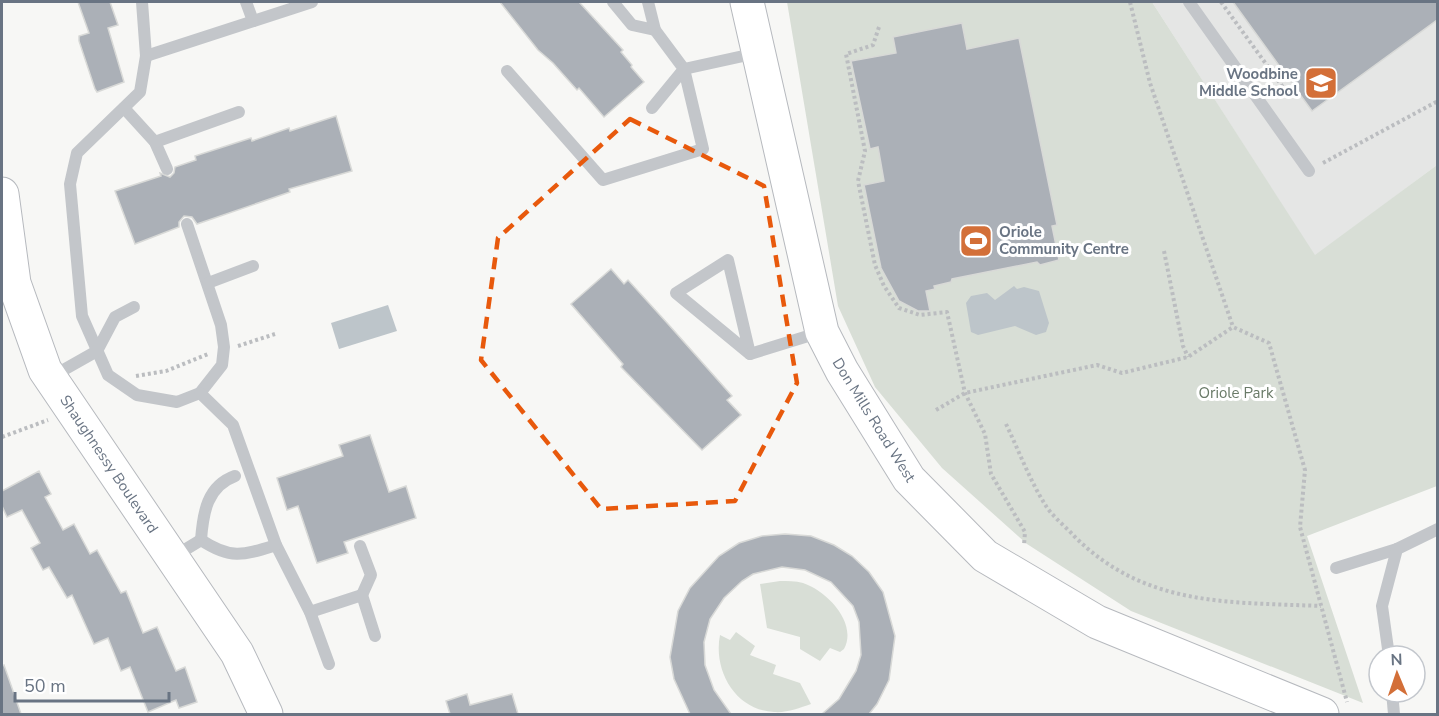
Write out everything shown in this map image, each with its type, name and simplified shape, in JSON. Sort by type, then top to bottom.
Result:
[{"type":"main road","name":"Don Mills Road West","points":[[747,2],[822,332],[842,371],[909,479],[985,556],[1096,622],[1335,710]]},
{"type":"main road","name":"Shaughnessy Boulevard","points":[[2,209],[14,283],[45,370],[237,653],[266,714]]},
{"type":"lane","points":[[142,2],[146,56],[140,92],[93,135],[77,153],[70,184],[82,316],[108,375],[137,395],[177,402],[200,393],[222,365],[224,347],[221,324],[187,224]]},
{"type":"lane","points":[[246,2],[253,21]]},
{"type":"lane","points":[[146,56],[312,2]]},
{"type":"lane","points":[[613,2],[632,25],[655,30]]},
{"type":"lane","points":[[507,71],[603,180],[703,149],[684,69],[655,30],[648,2]]},
{"type":"lane","points":[[1189,2],[1262,101],[1309,171]]},
{"type":"lane","points":[[652,108],[684,69],[757,53]]},
{"type":"lane","points":[[124,108],[155,142],[167,169]]},
{"type":"lane","points":[[155,142],[239,112]]},
{"type":"lane","points":[[728,260],[738,302],[750,354],[676,293],[728,260]]},
{"type":"lane","points":[[208,283],[253,266]]},
{"type":"lane","points":[[50,377],[97,351],[116,317],[134,307]]},
{"type":"lane","points":[[750,354],[822,332]]},
{"type":"lane","points":[[200,393],[233,425],[276,545],[310,612],[329,664]]},
{"type":"lane","points":[[201,540],[202,521],[209,495],[223,481],[235,476]]},
{"type":"lane","points":[[1336,568],[1397,549],[1437,529]]},
{"type":"lane","points":[[201,540],[217,551],[239,556],[276,545]]},
{"type":"lane","points":[[171,557],[201,540]]},
{"type":"lane","points":[[360,546],[371,575],[362,595],[375,636]]},
{"type":"lane","points":[[1387,644],[1382,606],[1397,549]]},
{"type":"lane","points":[[310,612],[362,595]]},
{"type":"path","points":[[1130,2],[1150,83],[1233,327],[1269,343],[1305,470],[1300,527],[1321,606],[1335,710]]},
{"type":"path","points":[[1221,2],[1282,86],[1262,101]]},
{"type":"path","points":[[879,27],[873,45],[846,54],[865,151],[858,181],[875,265],[884,286],[899,308],[920,315],[947,312],[965,393],[985,434],[991,474],[1025,532],[1024,545]]},
{"type":"path","points":[[1309,171],[1437,102]]},
{"type":"path","points":[[1164,251],[1183,346],[1188,357]]},
{"type":"path","points":[[936,410],[965,393],[1096,366],[1122,372],[1188,357],[1233,327]]},
{"type":"path","points":[[128,377],[166,371]]},
{"type":"path","points":[[2,437],[44,424]]},
{"type":"path","points":[[1006,424],[1046,507],[1089,550],[1128,578],[1185,597],[1321,606]]},
{"type":"highlighted area","points":[[630,119],[764,186],[797,383],[735,501],[601,509],[481,360],[498,238]]},
{"type":"shaded area","name":"Woodbine Middle School","points":[[1152,2],[1437,2],[1437,165],[1315,256]]},
{"type":"shaded area","points":[[1014,286],[1017,289],[1024,287],[1039,291],[1049,323],[1046,332],[1036,335],[1015,326],[978,335],[971,332],[966,303],[971,296],[987,293],[995,300]]},
{"type":"shaded area","points":[[388,305],[397,331],[339,349],[331,323]]},
{"type":"green space","name":"Oriole Park","points":[[787,2],[1152,2],[1315,255],[1437,165],[1437,486],[1307,536],[1363,703],[1131,611],[1027,544],[942,468],[875,387],[838,306]]},
{"type":"green space","points":[[794,581],[812,587],[822,593],[838,609],[847,629],[844,649],[840,652],[830,648],[820,661],[800,649],[800,637],[767,628],[760,584]]},
{"type":"green space","points":[[736,632],[755,646],[750,655],[776,665],[773,674],[800,683],[811,704],[788,711],[774,712],[760,710],[738,696],[724,674],[719,648],[720,635],[730,640]]},
{"type":"building","points":[[78,2],[110,2],[118,25],[108,28],[124,82],[97,92],[95,89],[79,41],[79,36],[89,33]]},
{"type":"building","points":[[500,2],[579,2],[623,50],[621,52],[644,82],[604,117],[579,88],[577,90],[538,50]]},
{"type":"building","points":[[1233,2],[1437,2],[1437,20],[1312,111]]},
{"type":"building","name":"Oriole Community Centre","points":[[962,23],[967,49],[1019,38],[1057,225],[1052,226],[1059,260],[1040,265],[1037,262],[952,279],[951,282],[934,286],[935,289],[926,291],[930,311],[918,311],[899,301],[881,268],[864,185],[884,181],[878,147],[870,149],[851,61],[896,53],[893,37]]},
{"type":"building","points":[[336,116],[352,171],[289,189],[290,192],[197,224],[192,217],[184,216],[179,222],[179,227],[135,244],[115,191],[161,176],[160,173],[170,177],[175,167],[196,160],[195,156],[251,138],[252,141],[289,128],[290,131]]},
{"type":"building","points":[[611,269],[624,284],[628,280],[732,396],[727,400],[741,415],[702,450],[621,367],[623,364],[571,304]]},
{"type":"building","points":[[370,435],[389,492],[406,486],[416,518],[344,542],[348,553],[317,563],[298,506],[287,510],[277,478],[343,456],[339,445]]},
{"type":"building","points":[[39,471],[51,494],[45,497],[63,530],[74,524],[90,554],[97,550],[121,593],[126,591],[143,633],[157,627],[176,671],[185,667],[197,702],[179,708],[176,700],[148,712],[130,667],[121,671],[108,638],[94,644],[72,595],[67,598],[49,567],[43,570],[31,548],[40,543],[22,510],[7,517],[2,506],[2,491]]},
{"type":"building","points":[[785,534],[811,536],[834,545],[852,556],[869,572],[883,592],[895,636],[889,680],[877,704],[869,714],[822,714],[839,699],[856,671],[861,655],[859,622],[853,606],[831,582],[805,570],[782,567],[753,574],[742,581],[724,598],[710,619],[704,642],[705,665],[714,690],[731,714],[690,714],[674,679],[670,657],[678,611],[690,588],[719,556],[739,543],[762,536]]},
{"type":"building","points":[[4,665],[21,714],[2,714],[2,666]]},
{"type":"building","points":[[467,694],[470,705],[512,694],[518,714],[450,714],[446,701]]},
{"type":"place","name":"Woodbine Middle School","points":[[1321,83]]},
{"type":"place","name":"Oriole Community Centre","points":[[976,241]]}]
